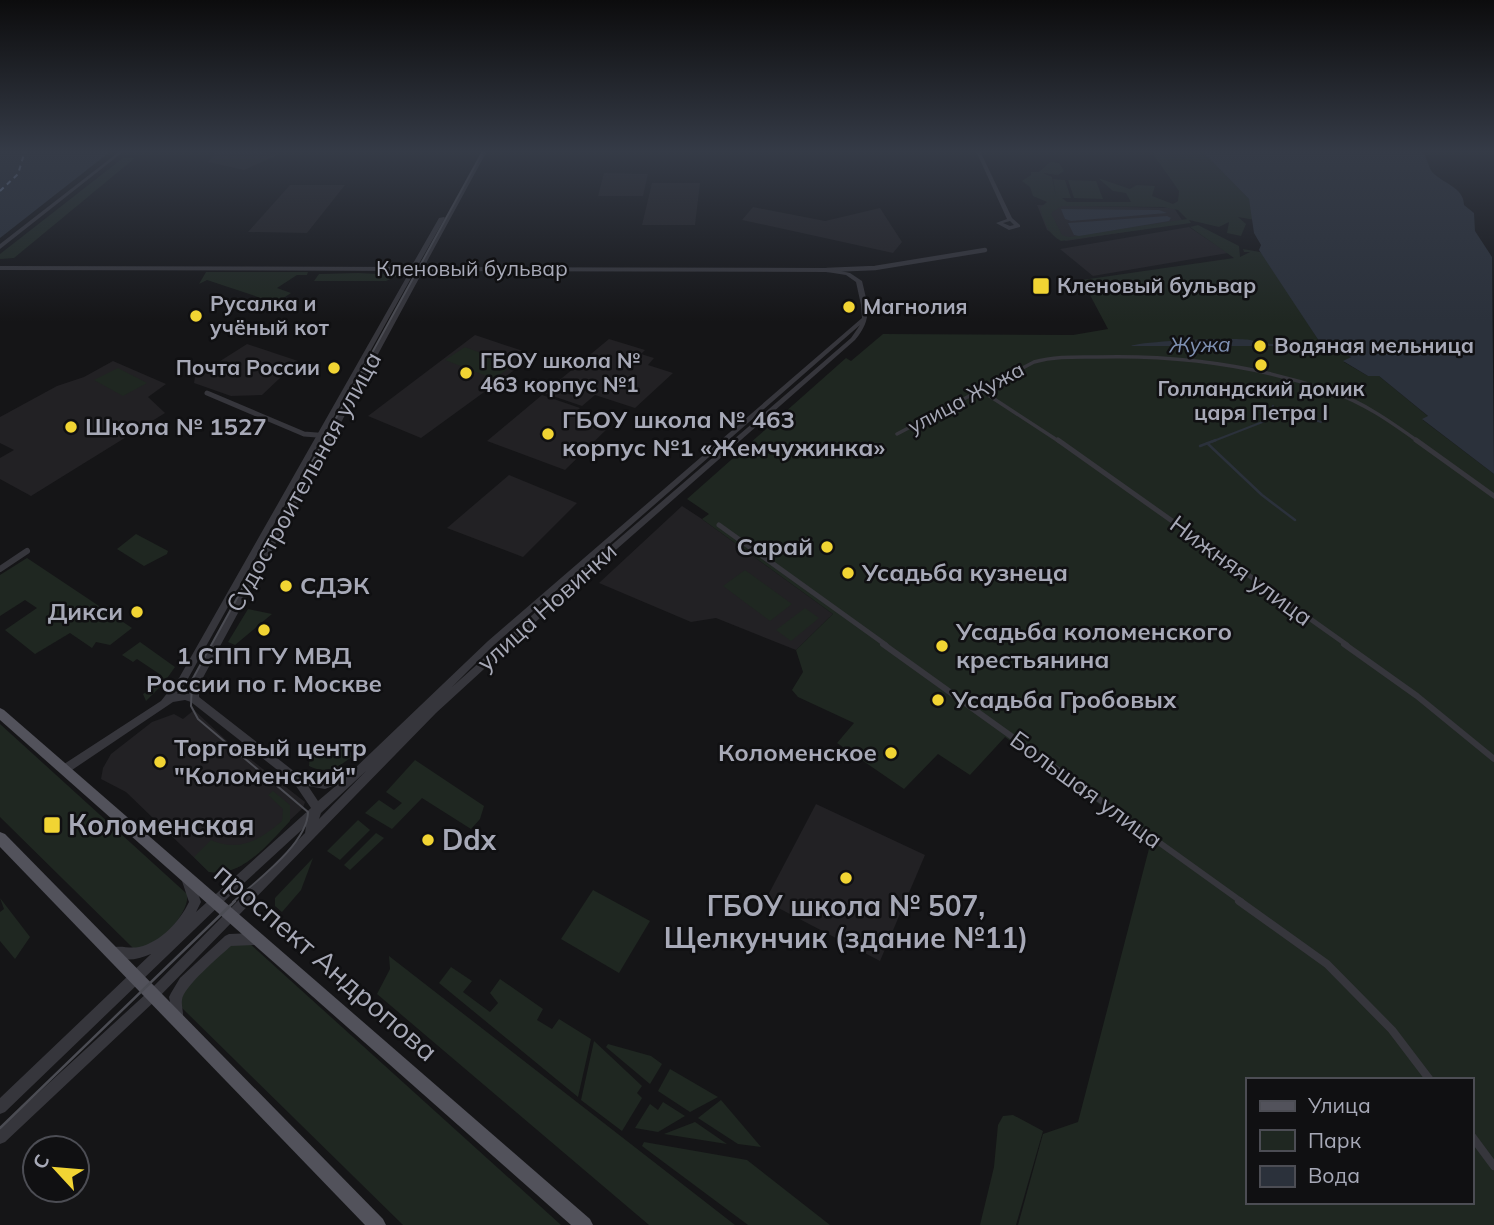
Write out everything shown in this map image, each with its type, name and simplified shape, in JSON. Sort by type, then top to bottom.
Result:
[{"type":"main road","name":"проспект Андропова","points":[[0,712],[584,1225]]},
{"type":"main road","points":[[0,838],[181,1027],[377,1225]]},
{"type":"street","points":[[0,247],[49,208]]},
{"type":"street","name":"Судостроительная улица","points":[[417,269],[449,208]]},
{"type":"street","name":"Судостроительная улица","points":[[165,702],[182,681],[452,208]]},
{"type":"street","points":[[1002,208],[1006,217]]},
{"type":"street","name":"Кленовый бульвар","points":[[0,268],[827,270],[874,268],[985,250]]},
{"type":"street","points":[[827,270],[848,274],[859,281],[866,272],[874,268]]},
{"type":"street","name":"улица Новинки","points":[[0,1107],[217,900],[362,769],[449,682],[863,327],[867,320],[859,281]]},
{"type":"street","name":"улица Жужа","points":[[897,434],[982,391],[1023,366],[1049,358],[1146,356],[1203,359],[1331,391],[1371,409],[1494,496]]},
{"type":"street","name":"Нижняя улица","points":[[982,391],[1078,453],[1417,696],[1494,759]]},
{"type":"street","points":[[207,393],[274,423],[324,436]]},
{"type":"street","name":"Судостроительная улица","points":[[194,699],[194,684],[324,436]]},
{"type":"street","name":"Большая улица","points":[[719,525],[1327,964],[1392,1030],[1428,1078]]},
{"type":"street","points":[[0,569],[27,551]]},
{"type":"street","name":"улица Новинки","points":[[0,1137],[152,996],[433,710],[569,580]]},
{"type":"street","points":[[65,769],[165,702],[177,697],[194,699],[298,780],[317,808],[313,826],[305,840]]},
{"type":"street","points":[[298,780],[325,784],[362,769]]},
{"type":"street","points":[[334,812],[331,809],[332,803],[362,769]]},
{"type":"street","points":[[104,947],[125,955],[145,953],[187,918],[195,902],[183,871]]},
{"type":"street","points":[[181,1027],[174,1003],[184,982],[229,940],[246,937],[265,944]]},
{"type":"street","points":[[1473,1138],[1494,1166]]},
{"type":"shaded area","points":[[269,208],[327,208],[307,233],[248,232]]},
{"type":"shaded area","points":[[646,208],[697,208],[695,225],[642,225]]},
{"type":"shaded area","points":[[752,208],[825,221],[880,208],[902,242],[893,253],[742,220]]},
{"type":"shaded area","points":[[1038,208],[1174,208],[1184,223],[1066,241],[1047,230]]},
{"type":"shaded area","points":[[1189,227],[1228,253],[1093,276],[1060,249]]},
{"type":"shaded area","name":"ГБОУ школа № 463 корпус №1","points":[[475,335],[535,355],[421,438],[368,416]]},
{"type":"shaded area","points":[[609,339],[645,350],[641,354],[654,358],[648,365],[673,373],[635,408],[595,395],[582,406],[544,393]]},
{"type":"shaded area","points":[[247,344],[298,361],[262,395],[231,396],[194,383],[195,377]]},
{"type":"shaded area","name":"Школа № 1527","points":[[113,361],[166,384],[148,397],[165,413],[31,496],[0,479],[0,458],[14,450],[0,443],[0,417],[57,386],[84,377]]},
{"type":"shaded area","name":"ГБОУ школа № 463 корпус №1 «Жемчужинка»","points":[[542,395],[580,408],[573,415],[609,427],[565,470],[487,441]]},
{"type":"shaded area","points":[[509,475],[577,503],[523,557],[447,528]]},
{"type":"shaded area","points":[[682,506],[833,614],[796,650],[716,618],[691,622],[599,583]]},
{"type":"shaded area","points":[[194,710],[226,740],[305,802],[303,808],[241,866],[224,872],[209,872],[126,792],[101,779],[103,768],[111,754],[152,722],[174,714],[183,719]]},
{"type":"shaded area","name":"ГБОУ школа № 507, Щелкунчик (здание №11)","points":[[816,804],[925,855],[880,961],[765,901]]},
{"type":"green space","points":[[59,208],[74,208],[14,258],[0,259],[0,254]]},
{"type":"green space","points":[[1040,208],[1059,208],[1051,213],[1062,235],[1068,237],[1187,219],[1178,210],[1169,208],[1252,208],[1255,220],[1238,217],[1246,224],[1241,236],[1227,233],[1229,222],[1219,227],[1189,220],[1191,223],[1061,241],[1050,231]]},
{"type":"green space","points":[[1198,225],[1239,246],[1240,257],[1250,252],[1244,252],[1243,249],[1260,252],[1268,260],[1319,341],[1351,357],[1344,362],[1368,376],[1379,376],[1429,417],[1423,420],[1494,474],[1494,1225],[1018,1225],[1043,1134],[1078,1122],[1151,841],[1005,737],[970,775],[938,754],[904,789],[837,743],[854,723],[798,697],[792,690],[803,672],[796,650],[833,614],[702,519],[709,514],[687,499],[846,358],[851,361],[883,334],[1073,335],[1108,329],[1082,280],[1234,258],[1190,227]]},
{"type":"green space","points":[[206,272],[308,272],[307,275],[297,275],[277,288],[291,293],[276,303],[207,280],[199,284]]},
{"type":"green space","points":[[319,274],[399,275],[386,281],[314,281]]},
{"type":"green space","points":[[465,347],[513,365],[494,379],[445,360]]},
{"type":"green space","points":[[118,368],[147,383],[123,396],[94,380]]},
{"type":"green space","points":[[136,534],[168,551],[167,554],[144,566],[117,549]]},
{"type":"green space","points":[[27,558],[132,628],[110,645],[96,642],[92,648],[70,633],[35,654],[5,630],[37,608],[25,600],[0,616],[0,575]]},
{"type":"green space","points":[[745,570],[792,604],[770,621],[723,586]]},
{"type":"green space","points":[[805,608],[819,618],[791,641],[776,630]]},
{"type":"green space","points":[[248,609],[272,614],[235,645],[228,642]]},
{"type":"green space","points":[[140,642],[175,667],[146,701],[143,694],[153,688],[161,675],[137,659],[133,662],[122,655]]},
{"type":"green space","points":[[0,724],[187,894],[187,901],[179,918],[166,934],[151,946],[133,948],[0,817]]},
{"type":"green space","points":[[332,746],[344,747],[354,755],[327,770],[309,766],[310,753],[317,755]]},
{"type":"green space","points":[[415,760],[484,806],[480,819],[471,829],[422,798],[392,829],[365,813],[379,800],[394,810],[402,803],[386,792]]},
{"type":"green space","points":[[273,791],[290,805],[290,821],[244,864],[233,870],[209,872],[194,857],[211,840],[231,845],[249,842],[282,821],[283,809],[268,795]]},
{"type":"green space","points":[[358,820],[370,830],[340,860],[327,851]]},
{"type":"green space","points":[[376,833],[384,838],[350,870],[344,865]]},
{"type":"green space","points":[[313,858],[301,890],[282,912],[275,906],[275,898]]},
{"type":"green space","points":[[593,890],[650,921],[619,973],[561,939]]},
{"type":"green space","points":[[0,898],[30,937],[15,959],[0,941],[0,912],[4,909]]},
{"type":"green space","points":[[249,943],[561,1225],[403,1225],[181,1007],[181,992],[226,946]]},
{"type":"green space","points":[[389,956],[735,1225],[649,1225],[377,994],[390,969]]},
{"type":"green space","points":[[451,967],[472,981],[463,992],[490,1012],[498,1003],[490,993],[500,979],[543,1009],[537,1020],[552,1029],[559,1019],[591,1039],[578,1097],[439,983]]},
{"type":"green space","points":[[594,1041],[642,1086],[637,1093],[642,1098],[622,1131],[581,1100]]},
{"type":"green space","points":[[608,1044],[651,1056],[662,1064],[650,1084],[606,1047]]},
{"type":"green space","points":[[670,1069],[718,1097],[690,1112],[658,1091]]},
{"type":"green space","points":[[721,1100],[761,1147],[738,1144],[698,1118]]},
{"type":"green space","points":[[663,1102],[685,1116],[658,1132],[635,1128],[650,1104],[658,1110]]},
{"type":"green space","points":[[1013,1115],[1043,1131],[1016,1225],[980,1225],[994,1167],[998,1125],[1003,1116]]},
{"type":"green space","points":[[695,1122],[727,1144],[664,1134]]},
{"type":"green space","points":[[644,1142],[747,1160],[830,1225],[748,1225],[642,1146]]},
{"type":"water","points":[[0,208],[38,208],[0,238]]},
{"type":"water","name":"Жужа","points":[[1250,208],[1468,208],[1474,213],[1475,231],[1492,257],[1494,474],[1422,419],[1428,416],[1379,376],[1368,376],[1343,361],[1351,357],[1327,346],[1131,346],[1210,339],[1242,339],[1284,345],[1319,341],[1259,250],[1261,245],[1254,233]]},
{"type":"water","points":[[1061,209],[1159,210],[1167,213],[1071,221],[1065,219]]},
{"type":"water","points":[[1167,216],[1171,218],[1169,221],[1079,236],[1074,235],[1068,223]]},
{"type":"waterway","points":[[1211,442],[1265,421],[1273,406]]},
{"type":"waterway","points":[[1283,409],[1321,422]]},
{"type":"waterway","points":[[1207,443],[1216,440]]},
{"type":"waterway","points":[[1200,446],[1207,443]]},
{"type":"waterway","points":[[1207,443],[1262,495],[1295,520]]},
{"type":"tram line","points":[[233,902],[290,849],[306,824],[308,812],[198,719],[191,706],[192,680],[452,208]]},
{"type":"tram line","points":[[0,1128],[235,901]]},
{"type":"place","name":"Кленовый бульвар","points":[[1041,286]]},
{"type":"place","name":"Магнолия","points":[[849,307]]},
{"type":"place","name":"Русалка и учёный кот","points":[[196,316]]},
{"type":"place","name":"Водяная мельница","points":[[1260,346]]},
{"type":"place","name":"Голландский домик царя Петра I","points":[[1261,365]]},
{"type":"place","name":"Почта России","points":[[334,368]]},
{"type":"place","name":"ГБОУ школа № 463 корпус №1","points":[[466,373]]},
{"type":"place","name":"Школа № 1527","points":[[71,427]]},
{"type":"place","name":"ГБОУ школа № 463 корпус №1 «Жемчужинка»","points":[[548,434]]},
{"type":"place","name":"Сарай","points":[[827,547]]},
{"type":"place","name":"Усадьба кузнеца","points":[[848,573]]},
{"type":"place","name":"СДЭК","points":[[286,586]]},
{"type":"place","name":"Дикси","points":[[137,612]]},
{"type":"place","name":"1 СПП ГУ МВД России по г. Москве","points":[[264,630]]},
{"type":"place","name":"Усадьба коломенского крестьянина","points":[[942,646]]},
{"type":"place","name":"Усадьба Гробовых","points":[[938,700]]},
{"type":"place","name":"Коломенское","points":[[891,753]]},
{"type":"place","name":"Торговый центр \"Коломенский\"","points":[[160,762]]},
{"type":"place","name":"Коломенская","points":[[52,825]]},
{"type":"place","name":"Ddx","points":[[428,840]]},
{"type":"place","name":"ГБОУ школа № 507, Щелкунчик (здание №11)","points":[[846,878]]}]
